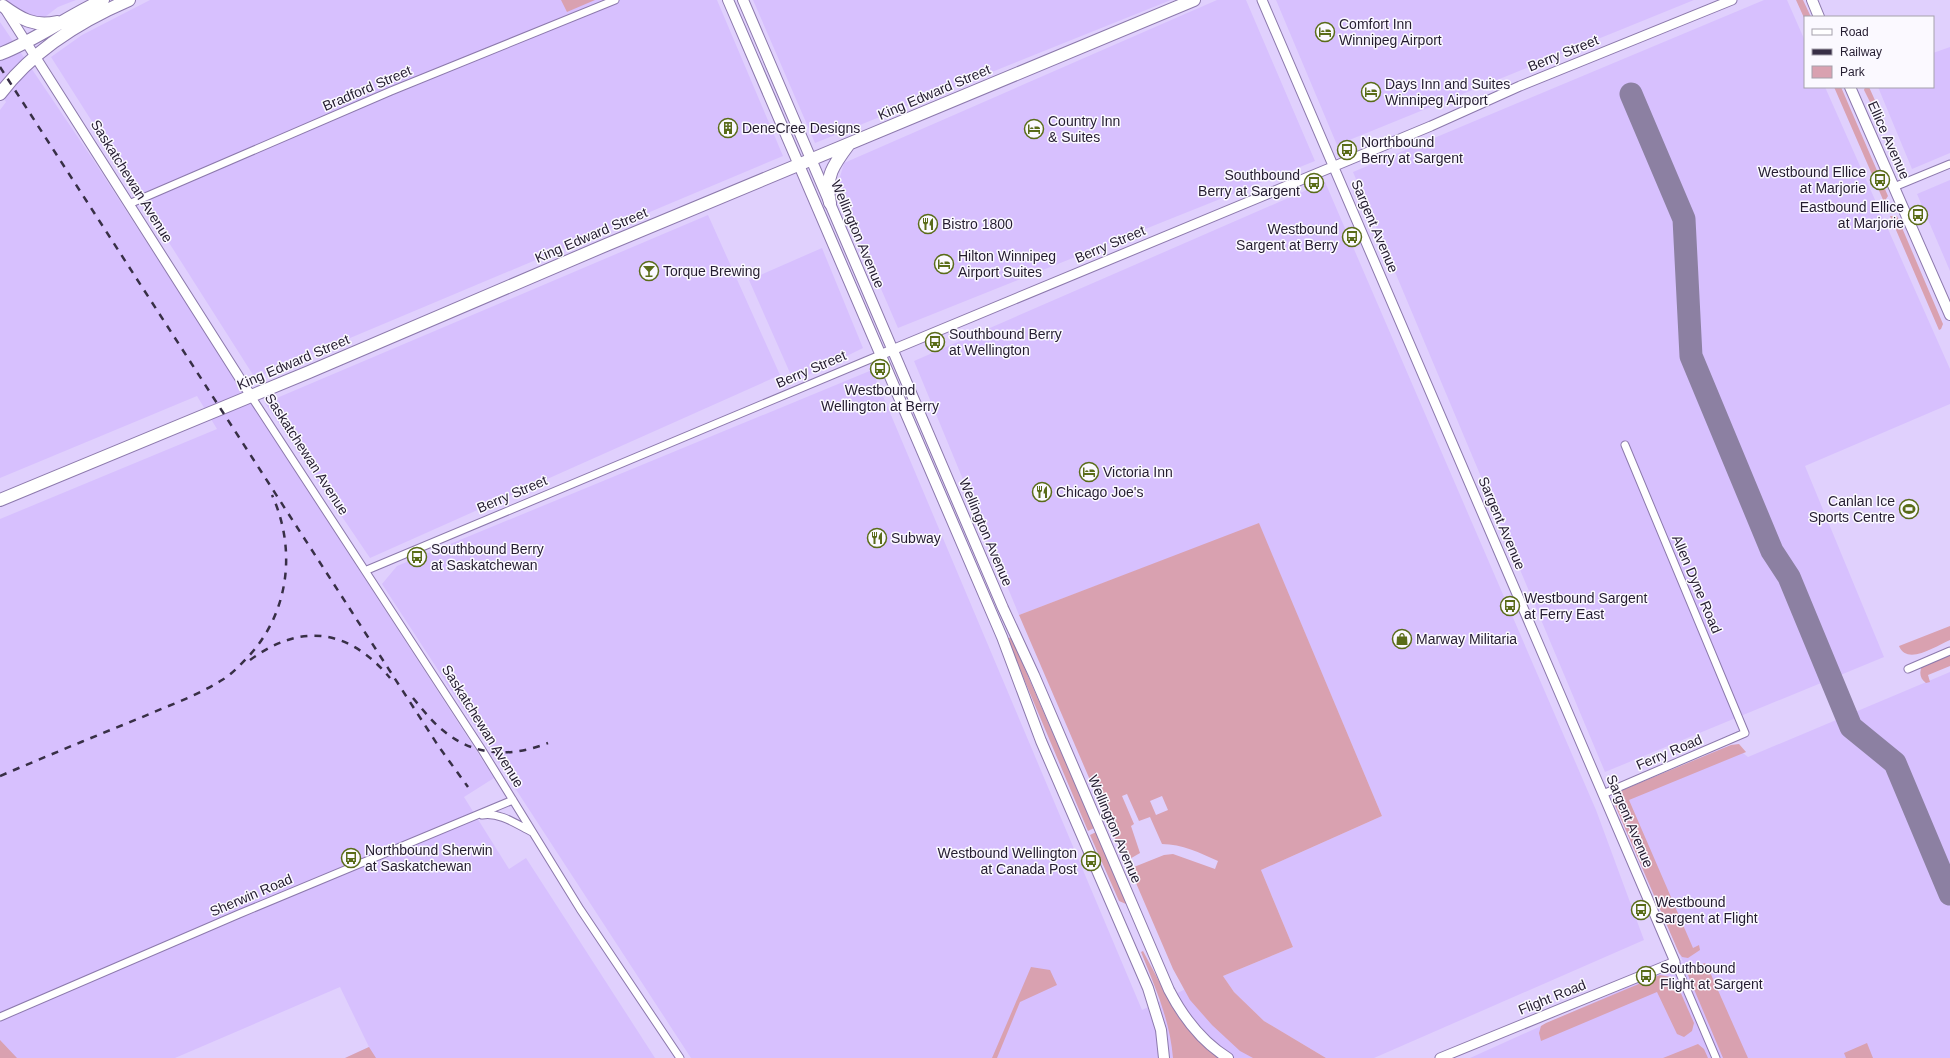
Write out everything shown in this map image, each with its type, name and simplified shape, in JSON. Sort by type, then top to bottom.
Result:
[{"type":"main road","points":[[0,54],[27,42],[103,0]]},
{"type":"main road","points":[[0,94],[14,76],[36,56],[78,26],[129,0]]},
{"type":"main road","name":"Wellington Avenue","points":[[728,0],[766,85],[991,613],[1041,742],[1154,1004],[1161,1030],[1164,1058]]},
{"type":"main road","name":"Wellington Avenue","points":[[743,0],[1003,608],[1034,675],[1172,996],[1180,1011],[1198,1032],[1228,1058]]},
{"type":"main road","name":"King Edward Street","points":[[0,500],[251,396],[811,159],[1194,0]]},
{"type":"main road","points":[[1812,0],[1819,16]]},
{"type":"main road","points":[[2,4],[18,17],[34,24],[64,21]]},
{"type":"main road","name":"Ellice Avenue","points":[[1850,88],[1950,315]]},
{"type":"main road","points":[[830,203],[828,192],[831,172],[849,144]]},
{"type":"street","name":"Bradford Street","points":[[129,204],[391,91],[615,0]]},
{"type":"street","name":"Sargent Avenue","points":[[1262,0],[1716,1058]]},
{"type":"street","name":"Berry Street","points":[[366,570],[1334,166],[1527,83],[1732,0]]},
{"type":"street","name":"Saskatchewan Avenue","points":[[2,4],[251,396],[366,570],[513,800],[580,909],[680,1058]]},
{"type":"street","points":[[766,85],[778,80]]},
{"type":"street","points":[[1894,187],[1950,164]]},
{"type":"street","name":"Allen Dyne Road","points":[[1625,445],[1746,733]]},
{"type":"street","points":[[931,474],[943,468]]},
{"type":"street","points":[[991,613],[1003,608]]},
{"type":"street","points":[[1908,669],[1950,651]]},
{"type":"street","name":"Ferry Road","points":[[1603,794],[1746,733]]},
{"type":"street","name":"Sherwin Road","points":[[0,1017],[151,951],[513,800]]},
{"type":"street","points":[[474,816],[486,814],[496,815],[532,832]]},
{"type":"street","name":"Flight Road","points":[[1440,1058],[1675,962]]},
{"type":"shaded area","points":[[5,0],[76,0],[58,7],[29,29],[16,18]]},
{"type":"shaded area","points":[[150,0],[717,0],[783,156],[255,378],[51,57],[82,35]]},
{"type":"shaded area","points":[[753,0],[1171,0],[815,143]]},
{"type":"shaded area","points":[[1217,0],[1246,0],[1315,161],[898,328],[839,192],[839,180],[844,163]]},
{"type":"shaded area","points":[[1276,0],[1694,0],[1337,145]]},
{"type":"shaded area","points":[[1764,0],[1787,0],[1804,39],[1804,88],[1825,88],[1950,369],[1950,404],[1805,466],[1884,657],[1605,772],[1353,172]]},
{"type":"shaded area","points":[[0,22],[92,158],[494,778],[464,797],[509,869],[526,858],[655,1058],[345,1058],[369,1047],[340,987],[175,1058],[0,1058],[0,519],[217,429],[197,396],[0,478],[0,110],[6,102],[0,92]]},
{"type":"shaded area","points":[[1950,47],[1950,153],[1912,169],[1878,88],[1934,88],[1934,53]]},
{"type":"shaded area","points":[[1950,180],[1950,271],[1917,194]]},
{"type":"shaded area","points":[[1325,182],[1596,810],[1644,940],[1374,1058],[1326,1058],[1264,1021],[1234,992],[1223,976],[1293,947],[1261,870],[1382,816],[1259,524],[1019,615],[914,361]]},
{"type":"shaded area","points":[[708,215],[780,375],[370,558],[265,403]]},
{"type":"shaded area","points":[[822,248],[863,348],[794,382],[749,280]]},
{"type":"shaded area","points":[[872,370],[1142,1010],[1194,985],[1267,1058],[691,1058],[382,584],[397,566]]},
{"type":"shaded area","points":[[1950,672],[1950,1058],[1470,1058],[1683,962],[1612,798],[1722,748],[1734,746],[1748,757]]},
{"type":"green space","points":[[561,0],[595,0],[567,12]]},
{"type":"green space","points":[[1796,0],[1803,0],[1811,16],[1804,16],[1804,18]]},
{"type":"green space","points":[[1834,88],[1841,88],[1888,196],[1884,202]]},
{"type":"green space","points":[[1865,88],[1869,88],[1878,107],[1872,106],[1864,90]]},
{"type":"green space","points":[[1890,216],[1897,216],[1943,324],[1939,330]]},
{"type":"green space","points":[[1259,523],[1382,816],[1261,870],[1293,947],[1223,976],[1234,992],[1264,1021],[1326,1058],[1253,1058],[1240,1051],[1212,1025],[1190,1000],[1173,969],[1133,876],[1134,867],[1164,855],[1173,854],[1215,869],[1218,861],[1184,847],[1162,844],[1150,817],[1139,821],[1127,794],[1122,796],[1134,824],[1131,826],[1140,853],[1128,860],[1124,859],[1019,615]],"holes":[[[1162,796],[1168,810],[1156,815],[1150,801]]]},
{"type":"green space","points":[[1950,626],[1950,640],[1930,650],[1922,653],[1908,654],[1903,652],[1899,646]]},
{"type":"green space","points":[[1011,637],[1094,828],[1088,831],[1007,639]]},
{"type":"green space","points":[[1950,654],[1950,666],[1928,675],[1930,682],[1926,683],[1922,680],[1922,666]]},
{"type":"green space","points":[[1739,744],[1746,752],[1629,800],[1693,948],[1699,945],[1700,950],[1688,958],[1682,957],[1614,803],[1615,798],[1620,791],[1731,745]]},
{"type":"green space","points":[[1096,832],[1126,904],[1119,901],[1090,835]]},
{"type":"green space","points":[[1143,951],[1177,1015],[1192,1034],[1218,1058],[1173,1058],[1169,1030],[1141,952]]},
{"type":"green space","points":[[1705,963],[1748,1058],[1723,1058],[1688,975],[1693,967]]},
{"type":"green space","points":[[1031,967],[1050,970],[1057,985],[1020,1002],[997,1058],[992,1058]]},
{"type":"green space","points":[[1660,975],[1671,977],[1676,982],[1694,1023],[1692,1031],[1684,1037],[1677,1034],[1657,992],[1541,1041],[1539,1033],[1541,1026],[1546,1023]]},
{"type":"green space","points":[[0,1040],[17,1058],[0,1058]]},
{"type":"green space","points":[[1867,1043],[1873,1058],[1846,1058],[1844,1053]]},
{"type":"green space","points":[[1698,1044],[1704,1049],[1708,1058],[1663,1058]]},
{"type":"green space","points":[[369,1047],[376,1058],[345,1058]]},
{"type":"taxiway","points":[[1631,94],[1684,219],[1691,356],[1772,551],[1789,577],[1851,727],[1895,763],[1950,894]]},
{"type":"railway","points":[[0,67],[439,747],[468,787]]},
{"type":"railway","points":[[0,776],[202,691],[229,676],[247,658],[261,641],[272,622],[280,602],[285,581],[285,537],[280,516],[272,495]]},
{"type":"railway","points":[[250,660],[269,648],[288,640],[306,636],[324,636],[341,641],[358,649],[390,678]]},
{"type":"railway","points":[[413,698],[428,716],[441,728],[457,740],[469,746],[482,750],[508,752],[535,748],[548,743]]},
{"type":"place","name":"Comfort Inn Winnipeg Airport","points":[[1325,32]]},
{"type":"place","name":"Days Inn and Suites Winnipeg Airport","points":[[1371,92]]},
{"type":"place","name":"DeneCree Designs","points":[[728,128]]},
{"type":"place","name":"Country Inn & Suites","points":[[1034,129]]},
{"type":"place","name":"Northbound Berry at Sargent","points":[[1347,150]]},
{"type":"place","name":"Westbound Ellice at Marjorie","points":[[1880,180]]},
{"type":"place","name":"Southbound Berry at Sargent","points":[[1314,183]]},
{"type":"place","name":"Eastbound Ellice at Marjorie","points":[[1918,215]]},
{"type":"place","name":"Bistro 1800","points":[[928,224]]},
{"type":"place","name":"Westbound Sargent at Berry","points":[[1352,237]]},
{"type":"place","name":"Hilton Winnipeg Airport Suites","points":[[944,264]]},
{"type":"place","name":"Torque Brewing","points":[[649,271]]},
{"type":"place","name":"Southbound Berry at Wellington","points":[[935,342]]},
{"type":"place","name":"Westbound Wellington at Berry","points":[[880,369]]},
{"type":"place","name":"Victoria Inn","points":[[1089,472]]},
{"type":"place","name":"Chicago Joe's","points":[[1042,492]]},
{"type":"place","name":"Canlan Ice Sports Centre","points":[[1909,509]]},
{"type":"place","name":"Subway","points":[[877,538]]},
{"type":"place","name":"Southbound Berry at Saskatchewan","points":[[417,557]]},
{"type":"place","name":"Westbound Sargent at Ferry East","points":[[1510,606]]},
{"type":"place","name":"Marway Militaria","points":[[1402,639]]},
{"type":"place","name":"Northbound Sherwin at Saskatchewan","points":[[351,858]]},
{"type":"place","name":"Westbound Wellington at Canada Post","points":[[1091,861]]},
{"type":"place","name":"Westbound Sargent at Flight","points":[[1641,910]]},
{"type":"place","name":"Southbound Flight at Sargent","points":[[1646,976]]}]
